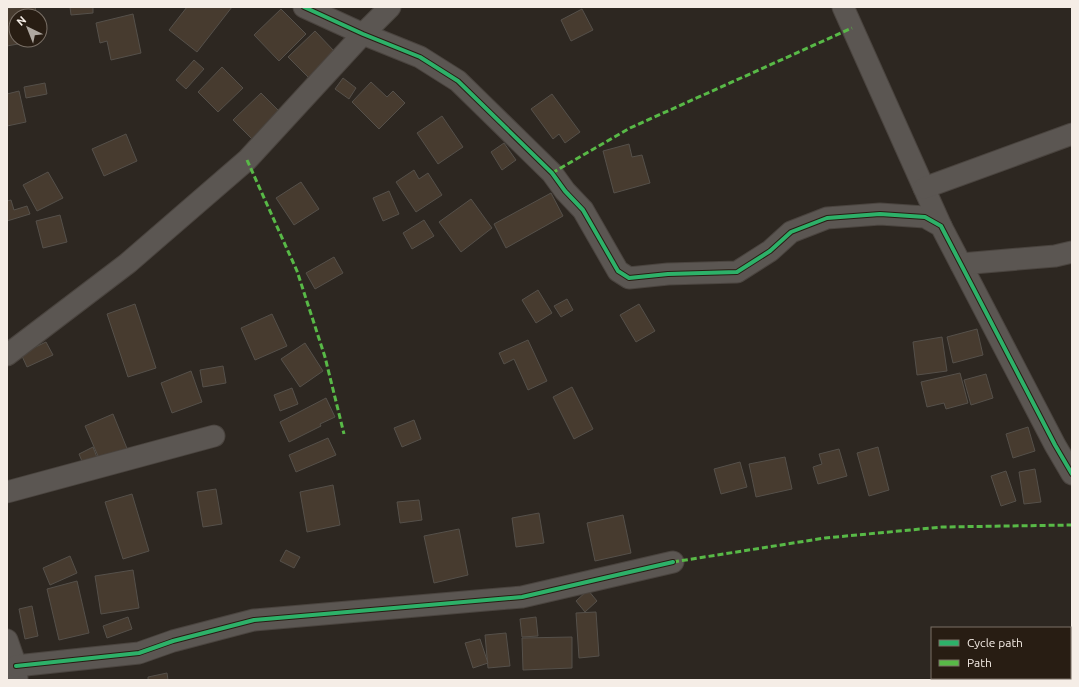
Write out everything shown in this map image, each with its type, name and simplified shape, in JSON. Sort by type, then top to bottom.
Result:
[{"type":"street","points":[[304,7],[363,34],[420,56],[458,81],[552,173],[565,191],[583,210],[618,271],[630,278],[668,274],[737,272],[770,250],[791,232],[827,218],[880,214],[925,217],[941,226]]},
{"type":"street","points":[[7,355],[128,263],[247,160],[363,34],[390,7]]},
{"type":"street","points":[[843,7],[941,226],[1055,445],[1072,474]]},
{"type":"street","points":[[924,188],[1072,134]]},
{"type":"street","points":[[961,264],[1055,256],[1072,252]]},
{"type":"street","points":[[7,492],[214,436]]},
{"type":"street","points":[[7,640],[17,673],[139,653],[173,641],[254,620],[522,598],[673,562]]},
{"type":"building","points":[[35,7],[35,8],[8,8],[7,46],[7,8]]},
{"type":"building","points":[[70,7],[93,7],[93,13],[71,15]]},
{"type":"building","points":[[187,7],[232,7],[197,52],[169,30]]},
{"type":"building","points":[[281,9],[306,34],[279,61],[254,35]]},
{"type":"building","points":[[582,9],[593,30],[571,41],[561,20]]},
{"type":"building","points":[[133,14],[141,53],[111,60],[107,41],[100,43],[96,23]]},
{"type":"building","points":[[315,31],[335,52],[309,78],[288,57]]},
{"type":"building","points":[[194,60],[204,69],[186,89],[176,80]]},
{"type":"building","points":[[222,67],[243,88],[218,112],[198,92]]},
{"type":"building","points":[[343,78],[356,88],[349,99],[335,89]]},
{"type":"building","points":[[371,82],[387,97],[393,91],[405,103],[379,129],[352,102]]},
{"type":"building","points":[[45,83],[47,94],[26,98],[24,87]]},
{"type":"building","points":[[19,91],[26,122],[7,126],[7,94]]},
{"type":"building","points":[[261,93],[283,115],[255,142],[233,120]]},
{"type":"building","points":[[552,94],[580,132],[565,143],[559,134],[553,139],[531,109]]},
{"type":"building","points":[[442,116],[463,147],[438,164],[417,133]]},
{"type":"building","points":[[126,134],[137,161],[104,176],[92,149]]},
{"type":"building","points":[[504,143],[516,160],[502,170],[491,152]]},
{"type":"building","points":[[629,144],[632,157],[642,155],[650,183],[614,193],[603,151]]},
{"type":"building","points":[[414,170],[419,179],[428,173],[442,195],[416,212],[396,182]]},
{"type":"building","points":[[48,172],[63,198],[37,211],[23,185]]},
{"type":"building","points":[[301,182],[319,209],[294,225],[276,198]]},
{"type":"building","points":[[389,191],[399,214],[383,221],[373,198]]},
{"type":"building","points":[[551,193],[563,216],[506,248],[494,224]]},
{"type":"building","points":[[471,199],[492,228],[461,252],[439,222]]},
{"type":"building","points":[[11,200],[14,210],[27,206],[30,214],[7,221],[7,201]]},
{"type":"building","points":[[60,215],[67,242],[43,248],[36,221]]},
{"type":"building","points":[[424,220],[434,236],[412,249],[403,233]]},
{"type":"building","points":[[334,257],[343,273],[315,289],[306,273]]},
{"type":"building","points":[[538,290],[552,313],[536,323],[522,300]]},
{"type":"building","points":[[567,299],[573,310],[561,317],[554,306]]},
{"type":"building","points":[[135,304],[156,368],[128,377],[107,314]]},
{"type":"building","points":[[639,304],[655,331],[636,342],[620,315]]},
{"type":"building","points":[[272,314],[287,346],[255,360],[241,328]]},
{"type":"building","points":[[977,329],[983,355],[953,363],[947,337]]},
{"type":"building","points":[[942,337],[947,371],[917,375],[913,342]]},
{"type":"building","points":[[528,340],[547,381],[528,390],[514,359],[504,364],[499,353]]},
{"type":"building","points":[[46,342],[53,355],[27,367],[21,354]]},
{"type":"building","points":[[305,343],[323,371],[300,387],[281,359]]},
{"type":"building","points":[[223,366],[226,383],[203,387],[200,370]]},
{"type":"building","points":[[191,371],[202,402],[172,413],[161,383]]},
{"type":"building","points":[[960,373],[968,403],[946,409],[944,403],[927,407],[921,382]]},
{"type":"building","points":[[986,374],[993,398],[971,405],[964,380]]},
{"type":"building","points":[[572,387],[593,429],[574,439],[553,397]]},
{"type":"building","points":[[292,388],[298,404],[280,411],[274,395]]},
{"type":"building","points":[[326,398],[335,417],[320,424],[321,426],[289,442],[280,422]]},
{"type":"building","points":[[113,414],[128,451],[101,463],[85,426]]},
{"type":"building","points":[[414,420],[421,439],[402,447],[394,428]]},
{"type":"building","points":[[1028,427],[1035,451],[1013,458],[1006,434]]},
{"type":"building","points":[[328,438],[336,455],[296,472],[289,455]]},
{"type":"building","points":[[93,447],[98,460],[84,466],[79,454]]},
{"type":"building","points":[[878,447],[889,490],[869,496],[857,453]]},
{"type":"building","points":[[839,449],[847,476],[818,484],[813,467],[822,464],[819,454]]},
{"type":"building","points":[[785,457],[792,489],[756,497],[749,464]]},
{"type":"building","points":[[740,462],[747,487],[721,494],[714,469]]},
{"type":"building","points":[[1035,469],[1041,502],[1024,504],[1019,472]]},
{"type":"building","points":[[1006,471],[1016,501],[1001,506],[991,476]]},
{"type":"building","points":[[333,485],[340,525],[307,532],[300,492]]},
{"type":"building","points":[[216,489],[222,524],[203,527],[197,492]]},
{"type":"building","points":[[132,494],[149,551],[123,559],[105,502]]},
{"type":"building","points":[[419,500],[422,520],[400,523],[397,502]]},
{"type":"building","points":[[539,513],[544,543],[516,547],[512,518]]},
{"type":"building","points":[[623,515],[631,553],[595,561],[587,523]]},
{"type":"building","points":[[459,529],[468,575],[434,583],[424,536]]},
{"type":"building","points":[[286,550],[300,557],[294,568],[280,561]]},
{"type":"building","points":[[70,556],[77,573],[50,585],[43,568]]},
{"type":"building","points":[[133,570],[139,608],[101,614],[95,576]]},
{"type":"building","points":[[77,581],[89,633],[59,640],[47,589]]},
{"type":"building","points":[[588,590],[597,601],[585,612],[576,601]]},
{"type":"building","points":[[32,606],[38,636],[25,639],[19,609]]},
{"type":"building","points":[[596,612],[599,656],[579,658],[576,613]]},
{"type":"building","points":[[128,617],[132,629],[107,638],[103,626]]},
{"type":"building","points":[[536,617],[538,636],[522,637],[520,619]]},
{"type":"building","points":[[1072,627],[1071,660],[1071,628]]},
{"type":"building","points":[[506,633],[510,666],[488,668],[485,635]]},
{"type":"building","points":[[572,637],[572,668],[523,670],[522,638]]},
{"type":"building","points":[[480,639],[488,663],[473,668],[465,643]]},
{"type":"building","points":[[167,673],[168,680],[148,680],[148,677]]},
{"type":"marked path","points":[[552,173],[630,128],[852,28]]},
{"type":"marked path","points":[[247,160],[297,271],[325,357],[344,434]]},
{"type":"marked path","points":[[673,562],[825,538],[942,527],[1072,525]]},
{"type":"cycle path","points":[[304,7],[363,34],[420,57],[458,81],[552,173],[565,191],[583,210],[618,271],[629,278],[668,274],[737,272],[770,251],[791,232],[827,218],[880,214],[925,217],[941,226],[1055,445],[1072,474]]},
{"type":"cycle path","points":[[16,666],[139,653],[173,641],[254,620],[522,597],[673,562]]}]
